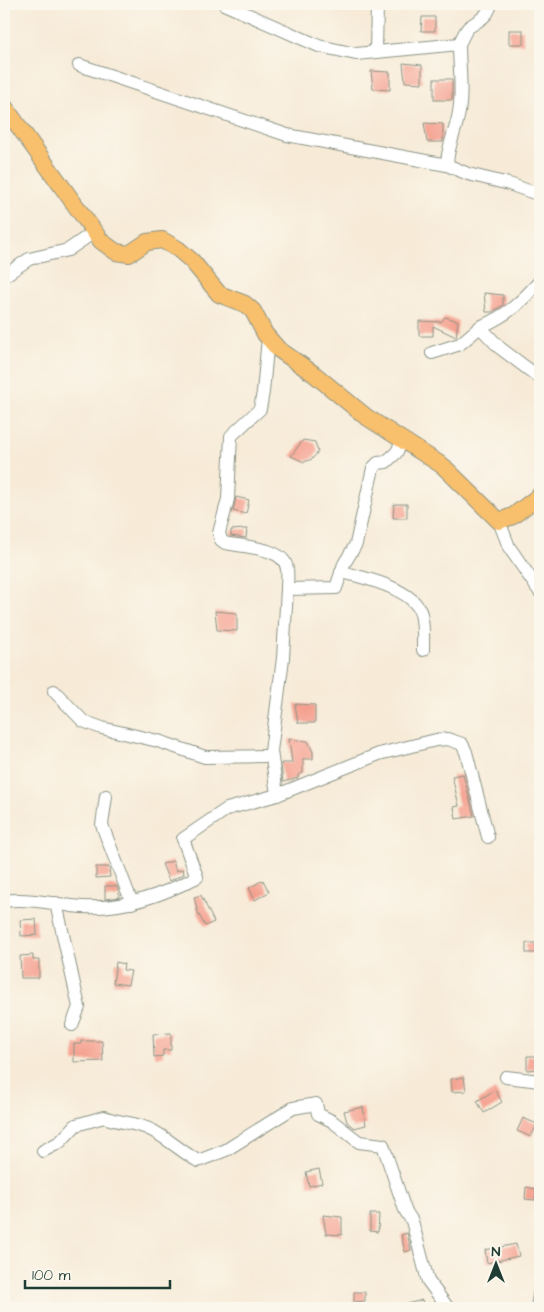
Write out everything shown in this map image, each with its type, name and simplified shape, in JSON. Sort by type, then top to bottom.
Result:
[{"type":"main road","points":[[4,106],[94,232],[101,241],[116,252],[129,254],[135,252],[147,242],[162,240],[178,248],[192,261],[219,294],[245,304],[253,310],[268,338],[278,348],[365,416],[454,475],[499,521],[513,516],[540,495]]},
{"type":"street","points":[[224,4],[319,46],[356,54],[458,44]]},
{"type":"street","points":[[376,52],[377,4]]},
{"type":"street","points":[[447,166],[447,152],[454,135],[460,104],[458,44],[468,27],[480,22],[488,13],[491,4]]},
{"type":"street","points":[[79,65],[286,136],[447,166],[540,195]]},
{"type":"street","points":[[4,276],[29,259],[68,250],[94,232]]},
{"type":"street","points":[[432,353],[460,344],[480,327],[518,306],[540,281]]},
{"type":"street","points":[[480,327],[500,348],[540,378]]},
{"type":"street","points":[[268,338],[260,409],[231,436],[228,499],[219,533],[221,540],[225,543],[271,551],[280,556],[287,568],[283,658],[271,756],[277,795]]},
{"type":"street","points":[[286,589],[336,588],[341,572],[356,544],[373,468],[378,463],[386,462],[396,453],[403,441]]},
{"type":"street","points":[[499,521],[509,546],[540,592]]},
{"type":"street","points":[[341,572],[384,583],[413,602],[421,613],[423,650]]},
{"type":"street","points":[[54,691],[83,721],[102,728],[158,741],[205,758],[271,756]]},
{"type":"street","points":[[4,901],[109,907],[132,903],[172,890],[197,877],[183,839],[227,809],[277,795],[379,754],[436,740],[448,739],[462,744],[466,752],[488,837]]},
{"type":"street","points":[[106,796],[102,824],[132,903]]},
{"type":"street","points":[[56,903],[79,1007],[72,1025]]},
{"type":"street","points":[[506,1077],[540,1081]]},
{"type":"street","points":[[44,1151],[60,1142],[76,1125],[104,1117],[116,1122],[139,1125],[152,1130],[198,1161],[226,1150],[293,1108],[316,1104],[318,1114],[332,1121],[359,1142],[383,1145],[405,1210],[412,1222],[428,1281],[448,1308]]},
{"type":"street","points":[[537,1308],[540,1289]]},
{"type":"building","points":[[422,17],[435,17],[435,31],[421,31]]},
{"type":"building","points":[[509,30],[523,30],[523,44],[509,44]]},
{"type":"building","points":[[403,63],[422,65],[422,83],[405,82]]},
{"type":"building","points":[[371,71],[390,72],[390,90],[373,89]]},
{"type":"building","points":[[434,79],[452,79],[452,100],[434,100]]},
{"type":"building","points":[[424,123],[443,124],[443,142],[427,142]]},
{"type":"building","points":[[484,293],[503,295],[503,305],[492,312],[486,312]]},
{"type":"building","points":[[445,317],[458,321],[456,337],[433,326],[433,336],[419,336],[419,321],[441,322]]},
{"type":"building","points":[[303,440],[315,442],[318,452],[312,459],[304,462],[291,456]]},
{"type":"building","points":[[236,497],[249,500],[246,514],[233,511]]},
{"type":"building","points":[[394,504],[407,504],[407,518],[393,518]]},
{"type":"building","points":[[247,529],[246,538],[231,536],[231,530]]},
{"type":"building","points":[[215,611],[237,613],[237,631],[217,630]]},
{"type":"building","points":[[295,704],[315,705],[315,723],[298,723]]},
{"type":"building","points":[[289,739],[308,741],[313,752],[313,759],[303,759],[303,773],[298,775],[298,778],[283,782],[281,763],[292,763]]},
{"type":"building","points":[[463,774],[474,816],[456,819],[454,807],[459,806],[452,776]]},
{"type":"building","points":[[173,861],[176,871],[183,869],[184,874],[169,881],[162,864]]},
{"type":"building","points":[[96,867],[109,867],[110,877],[96,878]]},
{"type":"building","points":[[263,880],[269,892],[255,900],[249,888]]},
{"type":"building","points":[[105,886],[117,886],[120,897],[105,899]]},
{"type":"building","points":[[201,895],[214,922],[205,926],[198,913],[194,897]]},
{"type":"building","points":[[36,919],[37,935],[21,936],[20,920]]},
{"type":"building","points":[[526,943],[540,943],[540,953],[526,953]]},
{"type":"building","points":[[33,955],[33,960],[39,960],[39,978],[21,978],[20,956]]},
{"type":"building","points":[[116,962],[124,964],[123,970],[131,971],[128,985],[113,983]]},
{"type":"building","points":[[171,1033],[171,1050],[163,1050],[163,1056],[154,1057],[153,1034]]},
{"type":"building","points":[[81,1041],[102,1041],[103,1061],[74,1062],[74,1044],[81,1044]]},
{"type":"building","points":[[527,1056],[540,1056],[540,1069],[527,1070]]},
{"type":"building","points":[[464,1077],[466,1091],[452,1092],[451,1079]]},
{"type":"building","points":[[495,1090],[502,1102],[484,1113],[477,1101]]},
{"type":"building","points":[[363,1107],[366,1125],[354,1128],[347,1122],[344,1111]]},
{"type":"building","points":[[523,1118],[537,1124],[531,1137],[517,1131]]},
{"type":"building","points":[[319,1169],[322,1183],[309,1186],[306,1172]]},
{"type":"building","points":[[526,1187],[536,1189],[535,1200],[525,1199]]},
{"type":"building","points":[[370,1214],[379,1214],[378,1232],[370,1231]]},
{"type":"building","points":[[323,1215],[342,1217],[342,1235],[326,1234]]},
{"type":"building","points":[[407,1233],[411,1250],[405,1252],[401,1235]]},
{"type":"building","points":[[516,1244],[519,1256],[487,1263],[485,1250]]},
{"type":"building","points":[[354,1292],[365,1292],[365,1301],[354,1302]]},
{"type":"building","points":[[422,1300],[425,1308],[401,1308],[400,1306]]}]
